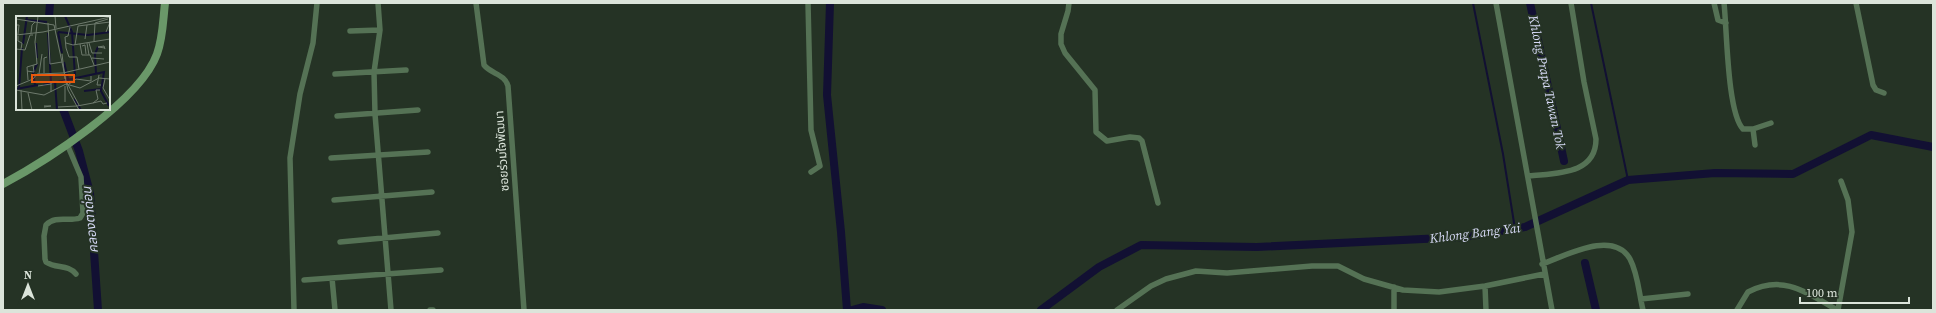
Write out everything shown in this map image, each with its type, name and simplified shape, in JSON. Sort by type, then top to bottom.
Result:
[{"type":"street","points":[[3,184],[84,133],[127,95],[152,64],[160,43],[165,3]]},
{"type":"street","points":[[294,310],[290,158],[300,94],[313,43],[317,3]]},
{"type":"street","points":[[378,3],[380,30],[374,72],[375,114],[391,310]]},
{"type":"street","name":"ซอยร่วมใจพัฒนา","points":[[476,3],[484,65],[487,69],[506,79],[508,86],[524,310]]},
{"type":"street","points":[[808,3],[811,130],[820,166],[811,172]]},
{"type":"street","points":[[1069,3],[1061,34],[1061,44],[1065,53],[1095,90],[1096,132],[1107,141],[1130,137],[1139,138],[1146,152],[1158,203]]},
{"type":"street","points":[[1496,3],[1529,176],[1542,264],[1552,310]]},
{"type":"street","points":[[1529,176],[1576,169],[1589,161],[1596,148],[1596,139],[1570,3]]},
{"type":"street","points":[[1714,3],[1718,20],[1726,23]]},
{"type":"street","points":[[1724,3],[1728,75],[1739,125],[1743,129],[1753,130],[1771,123]]},
{"type":"street","points":[[1856,3],[1873,85],[1876,90],[1884,93]]},
{"type":"street","points":[[350,31],[380,30]]},
{"type":"street","points":[[335,74],[406,70]]},
{"type":"street","points":[[337,116],[418,110]]},
{"type":"street","points":[[1753,130],[1755,145]]},
{"type":"street","points":[[68,143],[81,177],[83,213],[80,218],[55,219],[46,225],[44,236],[45,259],[50,264],[70,268],[76,274]]},
{"type":"street","points":[[331,158],[428,152]]},
{"type":"street","points":[[1737,310],[1748,292],[1769,284],[1788,284],[1838,310],[1852,232],[1848,200],[1841,181]]},
{"type":"street","points":[[334,200],[432,192]]},
{"type":"street","points":[[340,242],[438,233]]},
{"type":"street","points":[[1542,264],[1576,251],[1598,245],[1621,249],[1630,259],[1643,310]]},
{"type":"street","points":[[1117,310],[1151,286],[1166,279],[1196,271],[1228,273],[1312,266],[1338,266],[1364,279],[1402,290],[1439,292],[1485,286],[1544,274]]},
{"type":"street","points":[[304,280],[442,270]]},
{"type":"street","points":[[332,278],[335,310]]},
{"type":"street","points":[[1485,286],[1486,310]]},
{"type":"street","points":[[1394,287],[1394,310]]},
{"type":"street","points":[[1641,300],[1688,294]]},
{"type":"waterway","name":"คลองตาด่อน","points":[[49,16],[50,3]]},
{"type":"waterway","points":[[830,3],[827,95],[841,232],[847,310]]},
{"type":"waterway","points":[[1473,3],[1503,154],[1515,229]]},
{"type":"waterway","name":"Khlong Prapa Tawan Tok","points":[[1530,3],[1564,161]]},
{"type":"waterway","points":[[1591,3],[1628,180]]},
{"type":"waterway","name":"คลองตาด่อน","points":[[63,110],[79,151],[90,193],[98,310]]},
{"type":"waterway","name":"Khlong Bang Yai","points":[[1041,310],[1099,267],[1141,245],[1257,247],[1464,237],[1525,227],[1628,180],[1715,173],[1793,174],[1871,135],[1933,147]]},
{"type":"waterway","name":"Khlong Prapa Tawan Tok","points":[[1585,263],[1596,310]]},
{"type":"waterway","name":"Khlong Bang Yai","points":[[852,310],[863,307],[882,310]]}]
